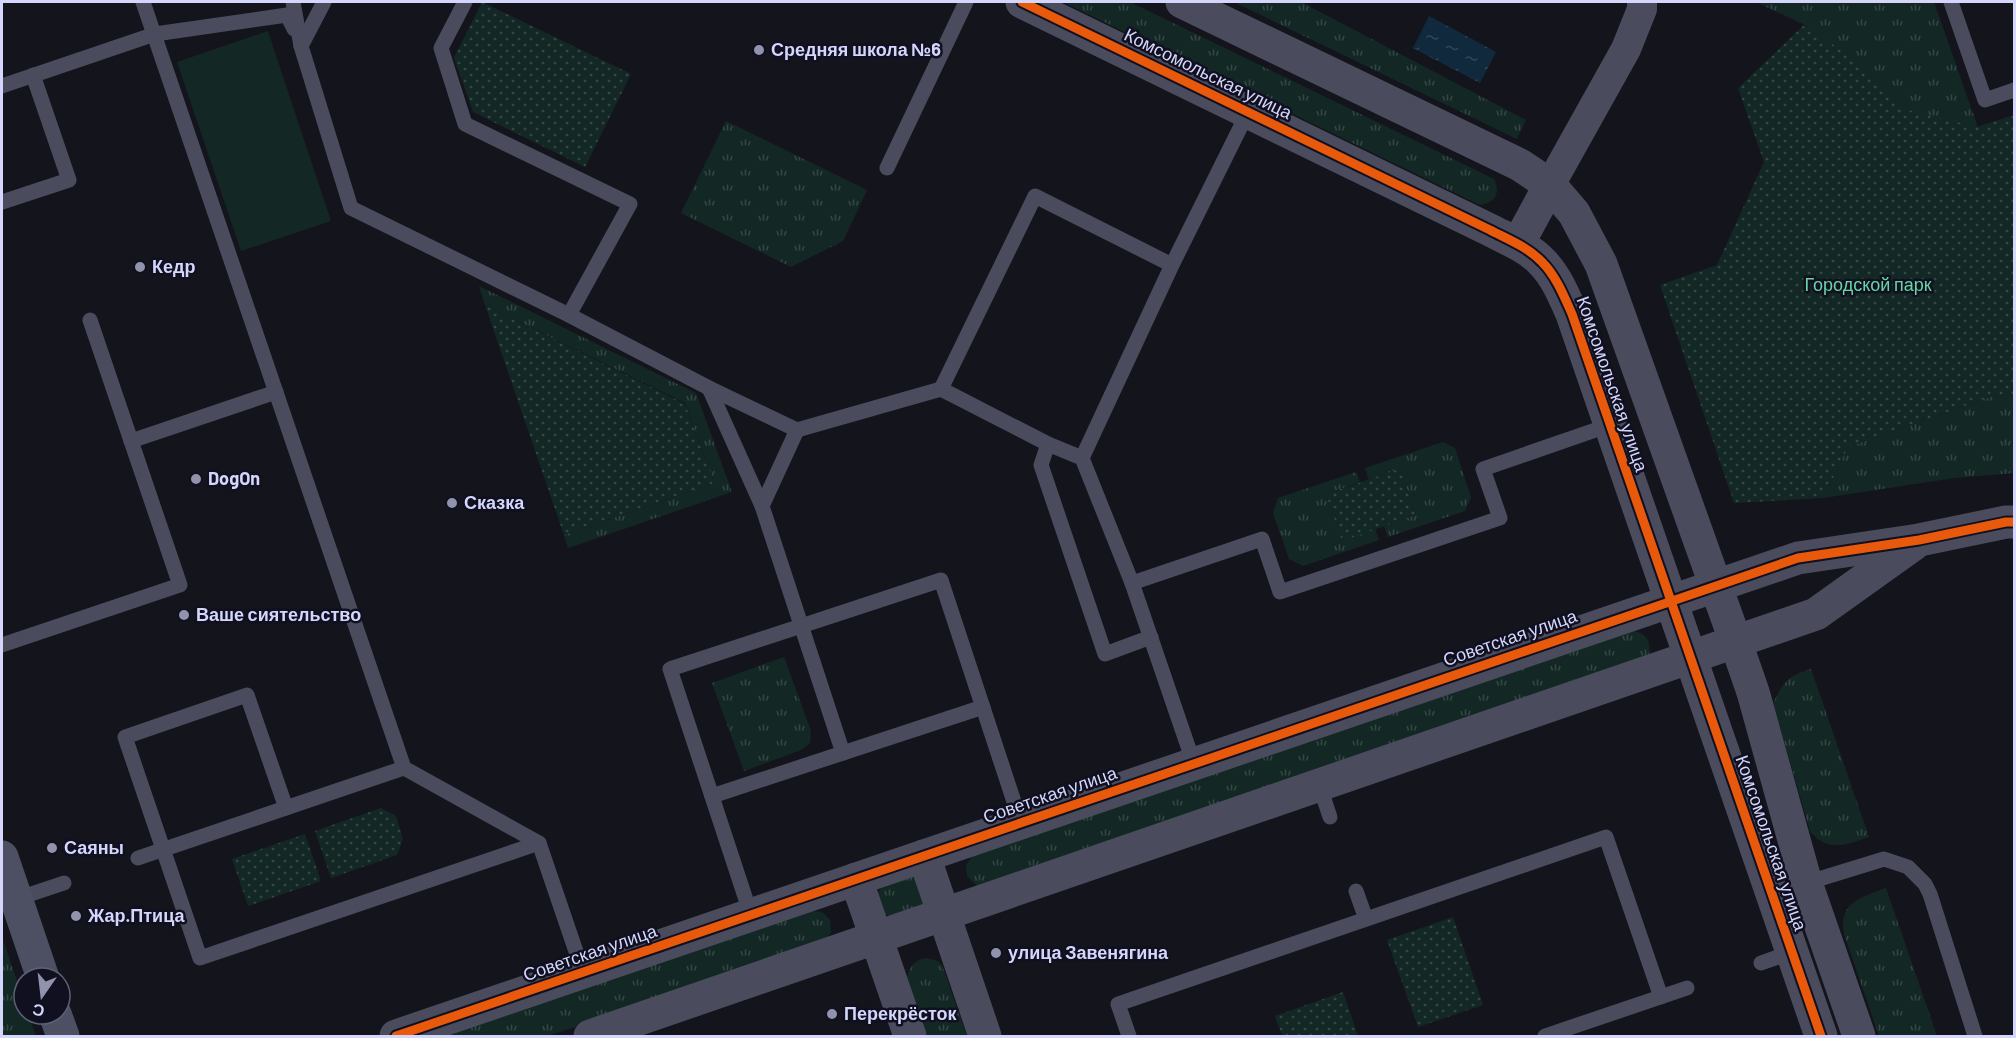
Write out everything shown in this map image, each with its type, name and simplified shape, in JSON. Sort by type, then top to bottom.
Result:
[{"type":"main road","points":[[2,856],[39,966]]},
{"type":"street","name":"Комсомольская улица","points":[[1022,2],[1518,244],[1542,262],[1559,287],[1572,314],[1821,1036]]},
{"type":"street","name":"Комсомольская улица","points":[[1182,2],[1520,165],[1550,185],[1574,213],[1601,264],[1735,640],[1753,692],[1806,883],[1859,1036]]},
{"type":"street","points":[[1518,244],[1626,49],[1642,9],[1642,2]]},
{"type":"street","name":"Советская улица","points":[[396,1036],[1798,558],[1919,540],[2014,522]]},
{"type":"street","points":[[590,1036],[1816,614],[1919,540]]},
{"type":"street","points":[[924,856],[985,1036]]},
{"type":"street","points":[[856,879],[910,1036]]},
{"type":"street","name":"Комсомольская улица","points":[[1772,895],[1806,883]]},
{"type":"lane","points":[[143,2],[404,768],[539,843],[583,972]]},
{"type":"lane","points":[[292,2],[302,46],[351,208],[797,430],[941,389],[1048,444],[1082,458],[1132,583],[1194,764]]},
{"type":"lane","points":[[302,46],[324,2]]},
{"type":"lane","points":[[465,2],[441,48],[465,124],[630,204],[569,315]]},
{"type":"lane","points":[[887,168],[966,2]]},
{"type":"lane","points":[[1951,2],[1985,100],[2014,90]]},
{"type":"lane","points":[[2,86],[155,34],[287,15],[302,46]]},
{"type":"lane","points":[[2,202],[69,180],[33,75]]},
{"type":"lane","points":[[1082,458],[1172,265],[1248,112]]},
{"type":"lane","points":[[941,389],[1035,196],[1172,265]]},
{"type":"lane","points":[[2,645],[180,585],[90,320]]},
{"type":"lane","points":[[709,388],[762,506],[843,753]]},
{"type":"lane","points":[[131,441],[276,392]]},
{"type":"lane","points":[[1132,583],[1262,539],[1280,592],[1500,518],[1483,468],[1610,425]]},
{"type":"lane","points":[[762,506],[797,430]]},
{"type":"lane","points":[[1048,444],[1041,465],[1105,654],[1151,637]]},
{"type":"lane","points":[[751,915],[670,669],[941,580],[1021,823]]},
{"type":"lane","points":[[286,808],[247,695],[125,736],[200,958],[539,843]]},
{"type":"lane","points":[[712,796],[983,707]]},
{"type":"lane","points":[[138,858],[404,768]]},
{"type":"lane","points":[[1319,784],[1330,817]]},
{"type":"lane","points":[[1129,1036],[1118,1004],[1606,837],[1661,997]]},
{"type":"lane","points":[[1806,883],[1884,859],[1908,867],[1918,876],[1930,894],[1975,1036]]},
{"type":"lane","points":[[16,899],[64,883]]},
{"type":"lane","points":[[1356,891],[1366,920]]},
{"type":"lane","points":[[1761,963],[1792,952]]},
{"type":"lane","points":[[1545,1036],[1688,988]]},
{"type":"green space","points":[[482,2],[631,74],[585,167],[473,112],[454,58]]},
{"type":"green space","points":[[1063,2],[1130,2],[1494,179],[1497,193],[1493,200],[1480,205]]},
{"type":"green space","points":[[1234,2],[1301,2],[1526,120],[1517,139]]},
{"type":"green space","points":[[1756,2],[1934,2],[2003,199],[1805,25]]},
{"type":"green space","name":"Городской парк","points":[[1804,25],[1859,62],[1904,109],[1977,127],[2014,115],[2014,394],[1990,397],[1848,447],[1823,498],[1734,503],[1660,285],[1717,265],[1764,162],[1738,88]]},
{"type":"green space","points":[[268,31],[331,221],[241,251],[177,62]]},
{"type":"green space","points":[[726,121],[867,190],[843,241],[791,267],[681,213]]},
{"type":"green space","points":[[479,286],[696,393],[732,492],[568,548],[564,535],[714,483],[685,403],[485,305]]},
{"type":"green space","points":[[485,305],[685,404],[714,483],[564,535]]},
{"type":"green space","points":[[2014,394],[2014,473],[1954,478],[1823,498],[1848,447],[1990,397]]},
{"type":"green space","points":[[1443,442],[1455,448],[1471,497],[1465,511],[1388,537],[1384,526],[1416,515],[1400,469],[1369,480],[1365,468]]},
{"type":"green space","points":[[1400,469],[1416,515],[1342,541],[1326,494]]},
{"type":"green space","points":[[1356,472],[1360,482],[1326,494],[1342,540],[1375,529],[1379,540],[1303,566],[1289,559],[1273,513],[1278,498]]},
{"type":"green space","points":[[1634,631],[1647,639],[1649,655],[982,887],[976,885],[967,876],[966,865],[973,856]]},
{"type":"green space","points":[[784,657],[811,731],[810,743],[801,750],[744,771],[712,683]]},
{"type":"green space","points":[[1811,669],[1869,837],[1845,844],[1830,845],[1810,831],[1773,703],[1788,680]]},
{"type":"green space","points":[[381,808],[396,816],[403,839],[397,855],[331,878],[315,831]]},
{"type":"green space","points":[[305,834],[321,881],[248,906],[232,859]]},
{"type":"green space","points":[[907,877],[914,877],[923,904],[892,917],[882,913],[876,897],[878,893],[888,884]]},
{"type":"green space","points":[[1886,888],[1937,1036],[1879,1036],[1843,926],[1847,909],[1853,903]]},
{"type":"green space","points":[[811,911],[822,912],[830,920],[831,933],[821,943],[548,1036],[443,1036]]},
{"type":"green space","points":[[1453,917],[1483,1005],[1418,1027],[1387,940]]},
{"type":"green space","points":[[2,937],[12,967],[12,1026],[32,1026],[36,1036],[2,1036]]},
{"type":"green space","points":[[926,958],[938,961],[942,965],[967,1036],[927,1036],[907,977],[913,964]]},
{"type":"green space","points":[[1343,992],[1358,1036],[1282,1036],[1275,1016]]},
{"type":"water","points":[[1429,16],[1496,52],[1480,83],[1413,48]]},
{"type":"cycle path","points":[[1022,2],[1510,240],[1530,252],[1547,268],[1559,286],[1572,314],[1821,1036]]},
{"type":"cycle path","points":[[396,1036],[1798,558],[1919,540],[2014,522]]},
{"type":"place","name":"Средняя школа №6","points":[[759,50]]},
{"type":"place","name":"Кедр","points":[[140,267]]},
{"type":"place","name":"DogOn","points":[[196,479]]},
{"type":"place","name":"Сказка","points":[[452,503]]},
{"type":"place","name":"Ваше сиятельство","points":[[184,615]]},
{"type":"place","name":"Саяны","points":[[52,848]]},
{"type":"place","name":"Жар.Птица","points":[[76,916]]},
{"type":"place","name":"улица Завенягина","points":[[996,953]]},
{"type":"place","name":"Перекрёсток","points":[[832,1014]]}]
